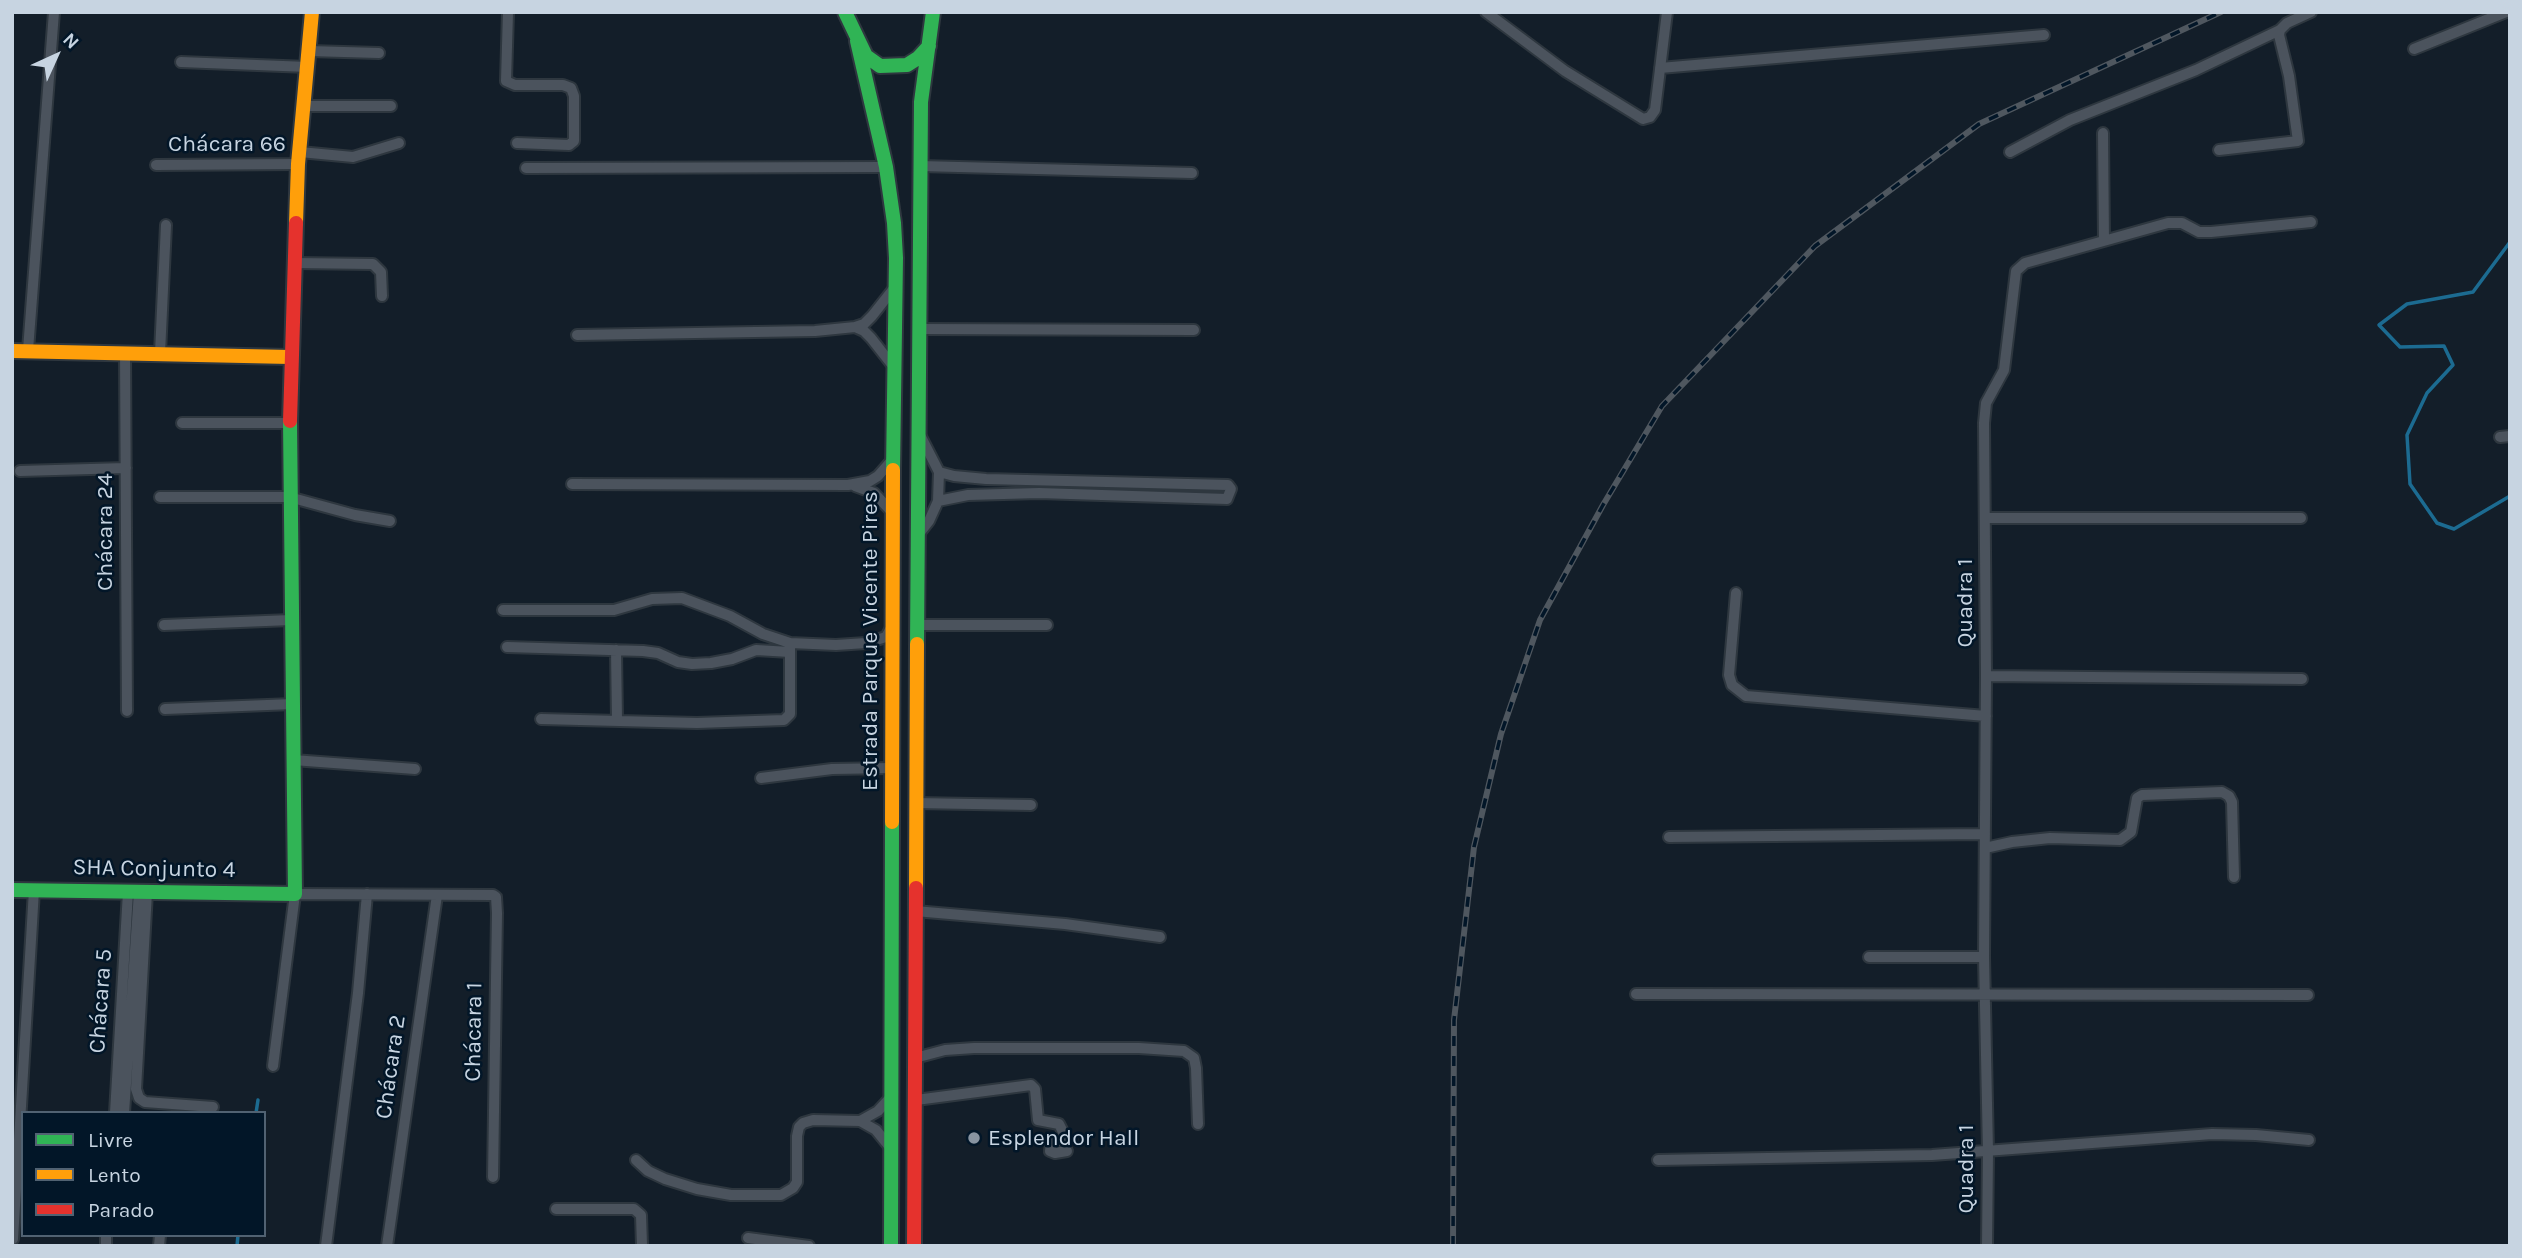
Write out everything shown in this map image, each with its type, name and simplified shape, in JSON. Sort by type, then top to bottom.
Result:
[{"type":"main road","points":[[295,894],[289,497],[290,357],[299,158],[312,12]]},
{"type":"main road","points":[[845,12],[866,56],[880,66],[907,65],[929,46]]},
{"type":"main road","name":"Estrada Parque Vicente Pires","points":[[914,1246],[920,166],[921,102],[933,12]]},
{"type":"main road","name":"Estrada Parque Vicente Pires","points":[[857,41],[886,167],[894,223],[891,1246]]},
{"type":"main road","points":[[12,351],[290,357]]},
{"type":"main road","points":[[893,791],[916,796]]},
{"type":"main road","points":[[892,819],[915,819]]},
{"type":"main road","name":"SHA Conjunto 4","points":[[12,890],[295,894]]},
{"type":"street","points":[[28,350],[54,12]]},
{"type":"street","points":[[508,12],[506,81],[514,85],[563,85],[570,88],[574,96],[574,141],[569,145],[517,143]]},
{"type":"street","points":[[1486,12],[1565,71],[1640,118],[1650,117],[1655,110],[1667,12]]},
{"type":"street","points":[[2010,152],[2070,120],[2196,70],[2280,30],[2287,23],[2311,12]]},
{"type":"street","points":[[2414,49],[2506,12]]},
{"type":"street","points":[[2219,150],[2298,141],[2289,76],[2279,40],[2280,30]]},
{"type":"street","points":[[1660,68],[2044,35]]},
{"type":"street","points":[[309,51],[379,52]]},
{"type":"street","points":[[181,62],[308,66]]},
{"type":"street","points":[[304,106],[391,106]]},
{"type":"street","points":[[2103,133],[2104,240]]},
{"type":"street","name":"Chácara 66","points":[[156,165],[353,157],[399,143]]},
{"type":"street","points":[[920,166],[1192,173]]},
{"type":"street","points":[[526,168],[886,167]]},
{"type":"street","name":"Quadra 1","points":[[1987,1246],[1984,957],[1985,411],[1990,394],[2004,370],[2016,271],[2025,263],[2176,222],[2203,232],[2311,222]]},
{"type":"street","points":[[160,353],[166,225]]},
{"type":"street","points":[[295,263],[373,264],[381,272],[382,296]]},
{"type":"street","points":[[577,335],[815,331],[855,327],[864,324],[895,287]]},
{"type":"street","points":[[855,327],[872,338],[893,366]]},
{"type":"street","points":[[918,329],[1194,330]]},
{"type":"street","name":"Chácara 24","points":[[125,352],[127,711]]},
{"type":"street","points":[[182,423],[290,423]]},
{"type":"street","points":[[917,430],[939,472],[938,501],[929,521],[918,535]]},
{"type":"street","points":[[572,484],[848,485],[870,481],[893,460]]},
{"type":"street","points":[[20,471],[126,468]]},
{"type":"street","points":[[939,472],[1040,487],[1228,485],[1231,489],[1227,499],[1119,488]]},
{"type":"street","points":[[986,479],[987,495]]},
{"type":"street","points":[[848,485],[874,493],[892,513]]},
{"type":"street","points":[[938,501],[1040,487]]},
{"type":"street","points":[[160,497],[289,497],[390,522]]},
{"type":"street","points":[[1985,518],[2301,518]]},
{"type":"street","points":[[1736,593],[1729,675],[1732,685],[1746,696],[1986,716]]},
{"type":"street","points":[[503,610],[614,610],[652,599],[682,597],[730,616],[790,647]]},
{"type":"street","points":[[164,625],[291,620]]},
{"type":"street","points":[[918,625],[1048,625]]},
{"type":"street","points":[[507,647],[658,653],[678,662],[692,664],[732,659],[757,650],[866,643],[886,637],[891,627]]},
{"type":"street","points":[[866,643],[882,649],[894,663]]},
{"type":"street","points":[[541,719],[697,723],[784,720],[790,715],[790,647]]},
{"type":"street","points":[[616,650],[618,720]]},
{"type":"street","points":[[1986,676],[2302,679]]},
{"type":"street","points":[[164,709],[293,704]]},
{"type":"street","points":[[293,760],[415,769]]},
{"type":"street","points":[[761,778],[832,769],[892,768]]},
{"type":"street","points":[[1985,848],[2050,838],[2120,840],[2131,832],[2137,798],[2142,795],[2222,792],[2229,796],[2232,802],[2234,877]]},
{"type":"street","points":[[916,796],[1031,805]]},
{"type":"street","points":[[1669,837],[1985,834]]},
{"type":"street","points":[[13,1239],[34,890]]},
{"type":"street","points":[[138,892],[145,956],[136,1058],[136,1089],[139,1098],[145,1102],[213,1107]]},
{"type":"street","points":[[124,1111],[138,892]]},
{"type":"street","name":"Chácara 5","points":[[115,1111],[138,892]]},
{"type":"street","points":[[273,1066],[295,894],[437,895]]},
{"type":"street","points":[[326,1246],[358,993],[367,894]]},
{"type":"street","name":"Chácara 1","points":[[437,895],[489,894],[496,897],[493,1177]]},
{"type":"street","name":"Chácara 2","points":[[387,1246],[437,895]]},
{"type":"street","points":[[915,911],[1065,924],[1160,937]]},
{"type":"street","points":[[1869,957],[1984,957]]},
{"type":"street","points":[[1636,994],[2308,995]]},
{"type":"street","points":[[915,1058],[974,1048],[1139,1048],[1184,1051],[1194,1058],[1196,1068],[1198,1124]]},
{"type":"street","points":[[916,1100],[1031,1086],[1035,1089],[1038,1120],[1059,1124],[1065,1136],[1051,1144],[1050,1151],[1067,1151]]},
{"type":"street","points":[[860,1121],[878,1111],[891,1097]]},
{"type":"street","points":[[636,1160],[648,1171],[697,1189],[731,1195],[781,1195],[793,1188],[797,1182],[797,1136],[803,1123],[813,1120],[860,1121],[876,1130],[890,1148]]},
{"type":"street","points":[[1658,1160],[1919,1156],[2212,1134],[2309,1140]]},
{"type":"street","points":[[556,1209],[634,1209],[640,1215],[642,1246]]},
{"type":"street","points":[[748,1238],[809,1246]]},
{"type":"waterway","points":[[2510,242],[2473,292],[2407,304],[2379,325],[2400,347],[2444,346],[2453,365],[2427,393],[2407,435],[2410,484],[2437,523],[2454,529],[2510,496]]},
{"type":"waterway","points":[[256,1111],[258,1100]]},
{"type":"waterway","points":[[237,1246],[238,1237]]},
{"type":"railway","points":[[1453,1246],[1454,1020],[1474,847],[1501,734],[1540,620],[1603,505],[1662,406],[1815,246],[1979,124],[2221,12]]},
{"type":"traffic: fast","points":[[845,12],[866,56],[880,66],[907,65],[929,46]]},
{"type":"traffic: fast","points":[[917,644],[921,102],[933,12]]},
{"type":"traffic: fast","points":[[857,41],[886,167],[894,223],[896,258],[893,470]]},
{"type":"traffic: fast","points":[[12,890],[295,894],[290,421]]},
{"type":"traffic: fast","points":[[891,1246],[892,822]]},
{"type":"traffic: slow","points":[[296,223],[298,164],[312,12]]},
{"type":"traffic: slow","points":[[12,351],[290,357]]},
{"type":"traffic: slow","points":[[892,822],[893,470]]},
{"type":"traffic: slow","points":[[916,888],[917,644]]},
{"type":"traffic: jam","points":[[290,421],[296,223]]},
{"type":"traffic: jam","points":[[914,1246],[916,888]]},
{"type":"place","name":"Esplendor Hall","points":[[974,1138]]}]
